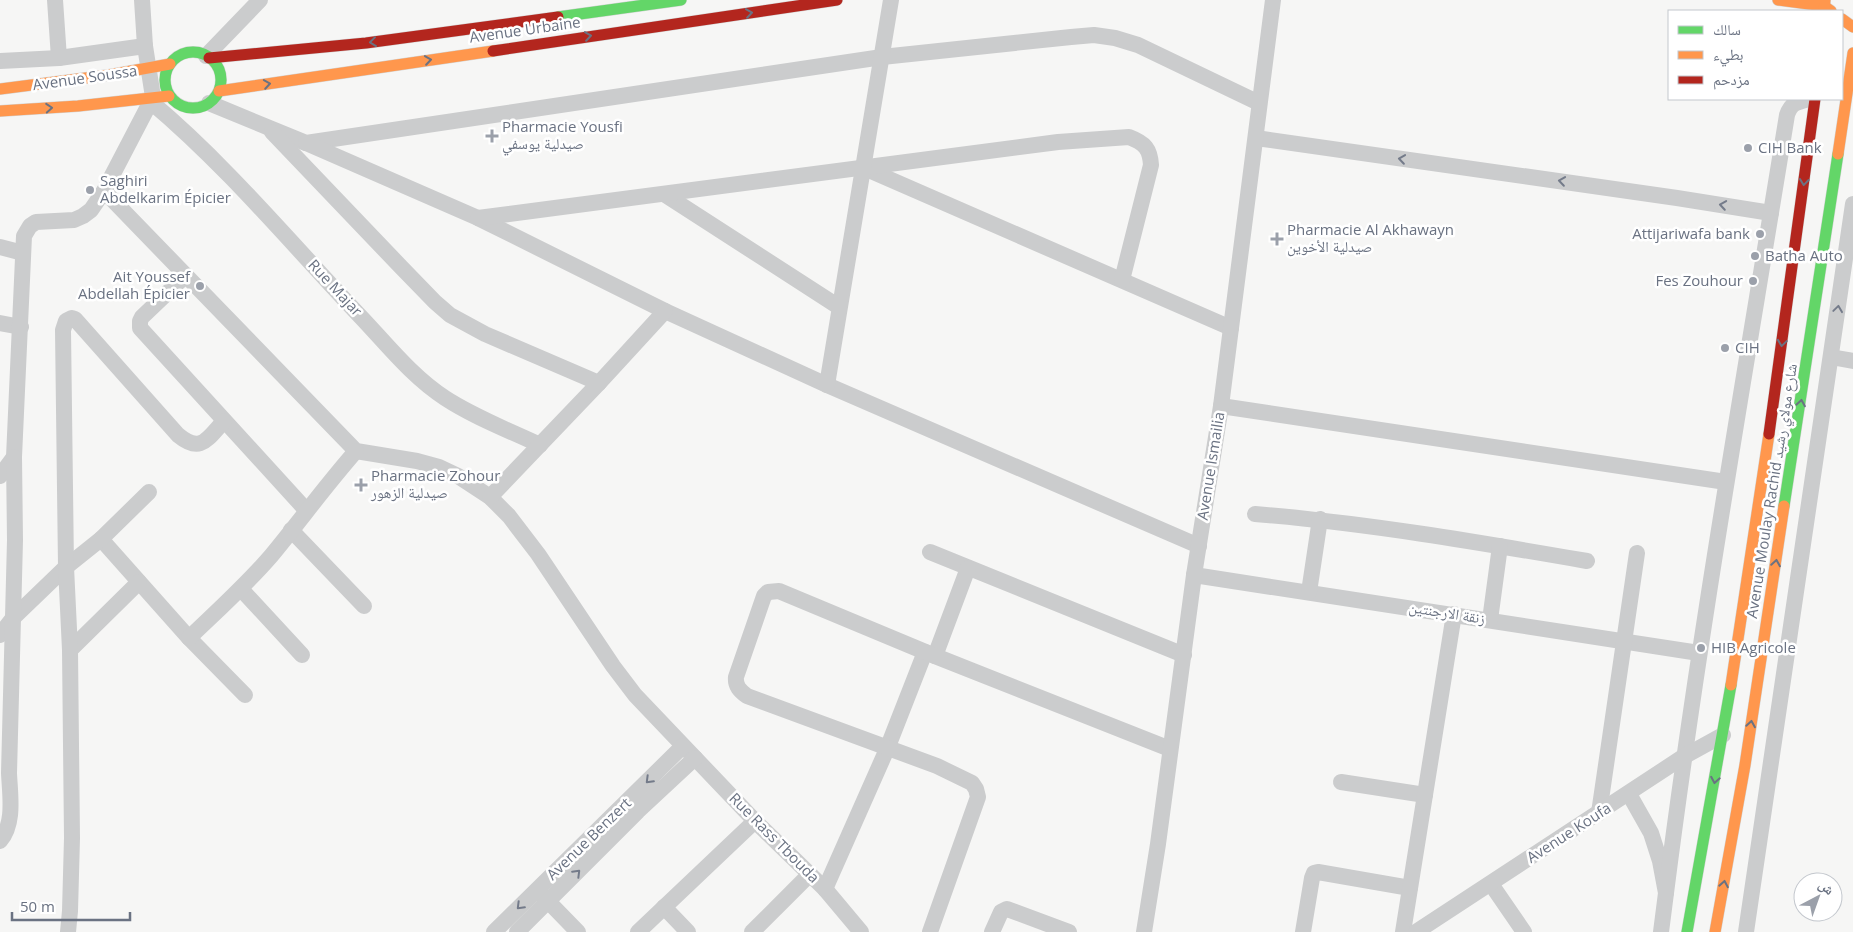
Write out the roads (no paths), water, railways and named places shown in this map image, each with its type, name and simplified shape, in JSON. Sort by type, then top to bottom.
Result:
[{"type":"main road","name":"Avenue Urbaine","points":[[208,57],[366,43],[681,0]]},
{"type":"main road","name":"Avenue Urbaine","points":[[214,97],[837,0]]},
{"type":"main road","points":[[1778,0],[1826,7]]},
{"type":"main road","points":[[190,52],[208,57],[216,65],[220,73],[221,82],[214,97],[195,108],[188,108],[175,102],[158,98],[170,64],[176,58],[190,52]]},
{"type":"main road","name":"Avenue Moulay Rachid شارع مولاي رشيد","points":[[1715,932],[1745,765],[1850,106],[1853,53]]},
{"type":"main road","name":"Avenue Soussa","points":[[0,89],[60,82],[170,64]]},
{"type":"main road","name":"Avenue Soussa","points":[[0,111],[158,98]]},
{"type":"main road","name":"Avenue Moulay Rachid شارع مولاي رشيد","points":[[1687,932],[1723,734],[1762,490],[1814,100]]},
{"type":"street","points":[[55,0],[59,58]]},
{"type":"street","points":[[0,841],[9,827],[10,810],[9,764],[16,540],[9,446],[21,327],[24,236],[30,226],[36,222],[74,220],[91,210],[158,98],[148,69],[142,0]]},
{"type":"street","points":[[208,57],[260,0]]},
{"type":"street","points":[[827,385],[891,0]]},
{"type":"street","name":"Avenue Ismailia","points":[[1144,932],[1194,575],[1221,406],[1273,0]]},
{"type":"street","points":[[306,143],[882,57],[1070,36],[1094,35],[1114,38],[1138,45],[1260,103]]},
{"type":"street","name":"Avenue Soussa","points":[[0,61],[59,58],[145,46]]},
{"type":"street","points":[[214,97],[268,128],[478,218],[666,311],[827,385],[1199,546]]},
{"type":"street","name":"Rue Majar","points":[[158,98],[179,126],[282,231],[406,365],[430,387],[466,410],[540,445]]},
{"type":"street","points":[[1662,932],[1683,757],[1726,482],[1787,115],[1790,108],[1796,102],[1805,100]]},
{"type":"street","points":[[268,128],[435,302],[450,315],[485,334],[599,383]]},
{"type":"street","points":[[478,218],[1058,142],[1129,137],[1147,147],[1151,165],[1122,280]]},
{"type":"street","points":[[1256,138],[1771,213]]},
{"type":"street","points":[[864,168],[1231,328]]},
{"type":"street","points":[[104,191],[356,451],[306,510],[271,556],[241,589],[189,638]]},
{"type":"street","points":[[664,194],[839,307]]},
{"type":"street","points":[[1746,932],[1853,204]]},
{"type":"street","points":[[0,247],[23,253]]},
{"type":"street","points":[[185,276],[142,317],[139,325],[143,332],[306,510]]},
{"type":"street","points":[[490,497],[666,311]]},
{"type":"street","points":[[68,932],[72,838],[63,330],[66,321],[72,318],[75,319],[178,435],[189,444],[195,445],[200,443],[224,421]]},
{"type":"street","points":[[0,323],[21,327]]},
{"type":"street","points":[[1831,357],[1853,361]]},
{"type":"street","points":[[1221,406],[1726,482]]},
{"type":"street","points":[[0,476],[9,446]]},
{"type":"street","name":"Rue Rass Tbouda","points":[[356,451],[416,461],[439,467],[458,476],[490,497],[509,516],[538,554],[613,666],[635,695],[755,821],[810,874],[861,932]]},
{"type":"street","points":[[0,636],[13,618],[66,567],[101,539],[149,492]]},
{"type":"street","points":[[1255,514],[1320,519],[1587,561]]},
{"type":"street","points":[[1309,592],[1320,519]]},
{"type":"street","points":[[291,530],[364,606]]},
{"type":"street","points":[[101,539],[189,638],[245,695]]},
{"type":"street","points":[[1490,620],[1500,546]]},
{"type":"street","points":[[930,552],[1184,655]]},
{"type":"street","points":[[1599,813],[1637,553]]},
{"type":"street","points":[[824,889],[968,568]]},
{"type":"street","name":"زنقة الارجنتين","points":[[1194,575],[1700,653]]},
{"type":"street","points":[[70,650],[139,582]]},
{"type":"street","points":[[241,589],[302,655]]},
{"type":"street","points":[[930,932],[978,797],[976,789],[972,782],[937,766],[747,696],[741,691],[735,682],[736,677],[764,596],[768,592],[779,591],[930,654],[1170,749]]},
{"type":"street","points":[[1403,932],[1454,614]]},
{"type":"street","name":"Avenue Koufa","points":[[1416,932],[1683,757],[1723,734]]},
{"type":"street","name":"Avenue Benzert","points":[[517,932],[542,895],[683,746]]},
{"type":"street","name":"Avenue Benzert","points":[[494,932],[542,895],[695,758]]},
{"type":"street","points":[[1341,782],[1425,795]]},
{"type":"street","points":[[1629,794],[1651,833],[1660,861],[1666,893]]},
{"type":"street","points":[[638,932],[755,821]]},
{"type":"street","points":[[1303,932],[1314,873],[1318,872],[1410,888]]},
{"type":"street","points":[[752,932],[810,874]]},
{"type":"street","points":[[1491,884],[1524,932]]},
{"type":"street","points":[[542,895],[578,932]]},
{"type":"street","points":[[664,907],[688,932]]},
{"type":"street","points":[[992,932],[1001,912],[1007,909],[1069,932]]},
{"type":"place","name":"Pharmacie Yousfi صيدلية يوسفي","points":[[492,136]]},
{"type":"place","name":"CIH Bank","points":[[1748,148]]},
{"type":"place","name":"Saghiri Abdelkarim Épicier","points":[[90,190]]},
{"type":"place","name":"Attijariwafa bank","points":[[1760,234]]},
{"type":"place","name":"Pharmacie Al Akhawayn صيدلية الأخوين","points":[[1277,239]]},
{"type":"place","name":"Batha Auto","points":[[1755,256]]},
{"type":"place","name":"Fes Zouhour","points":[[1753,281]]},
{"type":"place","name":"Ait Youssef Abdellah Épicier","points":[[200,286]]},
{"type":"place","name":"CIH","points":[[1725,348]]},
{"type":"place","name":"Pharmacie Zohour صيدلية الزهور","points":[[361,485]]},
{"type":"place","name":"HIB Agricole","points":[[1701,648]]}]
